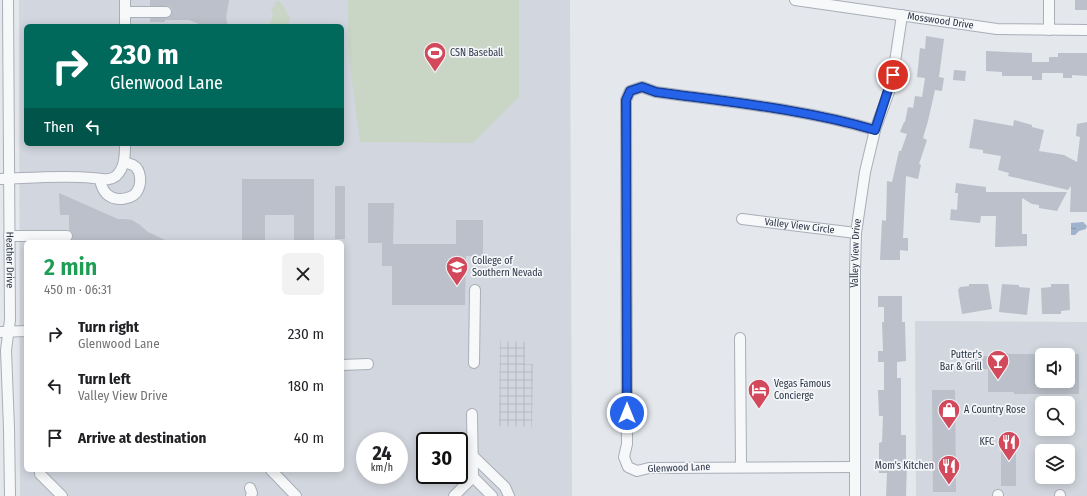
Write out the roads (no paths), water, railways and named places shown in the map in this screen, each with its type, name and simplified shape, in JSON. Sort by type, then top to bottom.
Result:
[{"type":"street","name":"Heather Drive","points":[[8,0],[4,46],[4,179],[9,236],[10,320],[4,332],[10,428],[10,496]]},
{"type":"street","points":[[125,0],[125,24]]},
{"type":"street","name":"Mosswood Drive","points":[[796,0],[902,16],[997,28],[1087,30]]},
{"type":"street","points":[[1049,0],[1049,30]]},
{"type":"street","points":[[125,12],[166,12]]},
{"type":"street","name":"Valley View Drive","points":[[855,496],[856,233],[865,172],[875,130],[893,75],[902,16]]},
{"type":"street","name":"Glenwood Lane","points":[[855,467],[649,468],[637,471],[628,467],[624,457],[627,444],[626,100],[630,91],[642,87],[656,92],[814,114],[875,130]]},
{"type":"street","points":[[4,179],[43,177],[94,178],[107,180],[117,175],[124,162],[125,146]]},
{"type":"street","points":[[100,179],[103,190],[108,196],[123,199],[133,196],[137,192],[140,182],[139,173],[134,166],[124,162]]},
{"type":"street","name":"Valley View Circle","points":[[742,219],[856,233]]},
{"type":"street","points":[[9,236],[67,236]]},
{"type":"street","points":[[474,363],[475,290]]},
{"type":"street","points":[[4,332],[24,331]]},
{"type":"street","points":[[740,338],[741,467]]},
{"type":"street","points":[[344,365],[368,364]]},
{"type":"street","points":[[454,496],[472,477],[472,414]]},
{"type":"street","points":[[472,455],[505,487],[509,496]]},
{"type":"street","points":[[40,472],[40,474],[62,496]]},
{"type":"street","points":[[273,472],[296,496]]},
{"type":"street","points":[[472,477],[492,496]]},
{"type":"water","points":[[1083,222],[1087,226],[1086,229],[1079,231],[1075,235],[1071,235],[1071,223]]},
{"type":"place","name":"CSN Baseball","points":[[435,72]]},
{"type":"place","name":"College of Southern Nevada","points":[[457,286]]},
{"type":"place","name":"Putter's Bar & Grill","points":[[998,380]]},
{"type":"place","name":"Vegas Famous Concierge","points":[[759,410]]},
{"type":"place","name":"A Country Rose","points":[[949,430]]},
{"type":"place","name":"KFC","points":[[1009,462]]},
{"type":"place","name":"Mom's Kitchen","points":[[949,486]]}]
